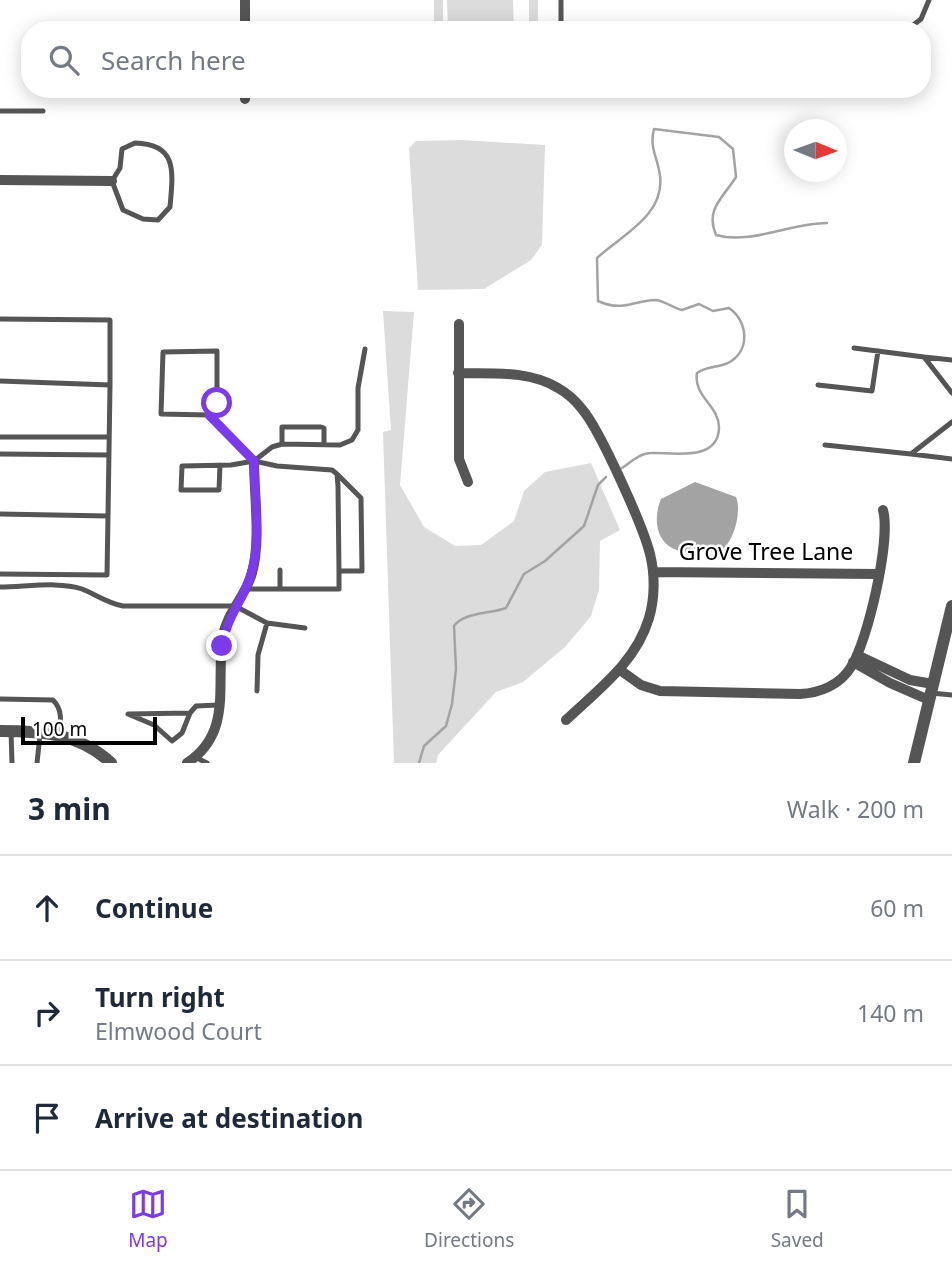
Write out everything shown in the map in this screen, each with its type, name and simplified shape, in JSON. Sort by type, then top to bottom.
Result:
[{"type":"street","points":[[245,0],[245,21]]},
{"type":"street","points":[[0,180],[112,181]]},
{"type":"street","points":[[459,324],[459,459],[468,482]]},
{"type":"street","points":[[458,373],[532,377],[547,382],[570,396],[593,425],[644,537],[653,572],[649,618],[635,650],[620,670],[566,719]]},
{"type":"street","points":[[191,760],[213,736],[222,705],[223,638],[235,606],[246,589],[254,557],[254,461]]},
{"type":"street","points":[[620,670],[636,683],[654,690],[744,693],[819,691],[837,682],[855,659],[878,574],[886,541],[883,510]]},
{"type":"street","name":"Grove Tree Lane","points":[[653,572],[878,574]]},
{"type":"street","points":[[914,763],[952,606]]},
{"type":"street","points":[[855,659],[902,677],[931,692]]},
{"type":"street","points":[[5,731],[58,734],[82,743],[111,763]]},
{"type":"lane","points":[[561,0],[563,21]]},
{"type":"lane","points":[[918,21],[929,0]]},
{"type":"lane","points":[[0,111],[43,111]]},
{"type":"lane","points":[[152,144],[161,147],[171,163],[167,212],[158,220],[130,214],[121,206],[112,181],[120,168],[122,149],[126,146],[152,144]]},
{"type":"lane","points":[[0,319],[110,320],[107,575],[0,574]]},
{"type":"lane","points":[[854,348],[952,360]]},
{"type":"lane","points":[[254,461],[272,447],[282,444],[343,445],[356,435],[358,388],[365,349]]},
{"type":"lane","points":[[209,415],[217,403],[217,351],[163,352],[161,414],[209,415],[254,461]]},
{"type":"lane","points":[[818,386],[873,391],[878,352]]},
{"type":"lane","points":[[925,357],[952,393]]},
{"type":"lane","points":[[0,382],[110,384]]},
{"type":"lane","points":[[911,454],[952,422]]},
{"type":"lane","points":[[282,444],[282,426],[321,426],[324,428],[324,444]]},
{"type":"lane","points":[[0,437],[109,437]]},
{"type":"lane","points":[[825,444],[952,459]]},
{"type":"lane","points":[[0,454],[109,455]]},
{"type":"lane","points":[[220,465],[219,490],[181,490],[182,466],[254,461],[277,466],[327,468],[337,474],[361,498],[362,571],[339,571]]},
{"type":"lane","points":[[246,589],[339,589],[337,474]]},
{"type":"lane","points":[[0,514],[108,516]]},
{"type":"lane","points":[[279,589],[280,570]]},
{"type":"lane","points":[[0,587],[75,588],[109,604],[123,606],[235,606],[267,623],[305,628]]},
{"type":"lane","points":[[257,691],[258,655],[267,623]]},
{"type":"lane","points":[[931,692],[952,695]]},
{"type":"lane","points":[[0,699],[53,700],[60,713],[58,734]]},
{"type":"lane","points":[[190,713],[128,714],[154,725],[172,741],[182,733],[190,713],[196,706],[222,705]]},
{"type":"lane","points":[[5,731],[12,763]]},
{"type":"lane","points":[[37,763],[41,732]]},
{"type":"lane","points":[[191,760],[207,763]]},
{"type":"shaded area","points":[[434,0],[443,0],[443,21],[434,21]]},
{"type":"shaded area","points":[[447,0],[513,0],[514,21],[448,21]]},
{"type":"shaded area","points":[[529,0],[538,0],[538,21],[529,21]]},
{"type":"shaded area","points":[[462,140],[545,145],[542,245],[531,260],[484,289],[418,290],[409,148],[416,141]]},
{"type":"shaded area","points":[[383,311],[414,312],[400,485],[424,527],[455,546],[481,545],[514,521],[524,491],[545,472],[591,463],[620,530],[600,541],[599,590],[591,616],[565,647],[523,682],[496,692],[438,755],[436,763],[394,763],[383,432],[391,430]]},
{"type":"shaded area","points":[[695,482],[736,497],[736,526],[729,541],[720,551],[679,551],[667,545],[659,533],[657,512],[661,499]]},
{"type":"waterway","points":[[622,468],[647,453],[692,453],[711,446],[717,438],[718,420],[702,395],[697,373],[735,358],[741,351],[744,336],[740,320],[729,308],[713,311],[699,304],[682,310],[655,300],[621,306],[598,301],[597,258],[640,223],[656,202],[660,190],[660,176],[653,147],[654,129],[719,137],[733,149],[736,177],[714,211],[713,226],[716,235],[757,236],[799,226],[827,223]]},
{"type":"waterway","points":[[419,763],[424,746],[446,726],[452,704],[456,669],[454,626],[464,618],[506,608],[524,574],[545,561],[584,526],[598,485],[606,477]]},
{"type":"route","points":[[217,403],[209,415],[254,461],[254,565],[246,589],[230,614],[222,646]]}]
